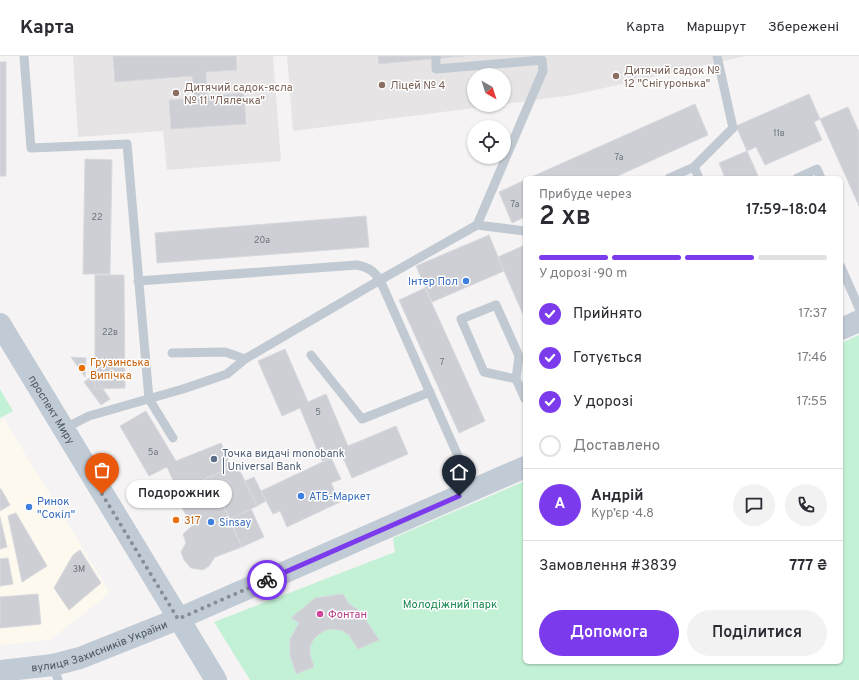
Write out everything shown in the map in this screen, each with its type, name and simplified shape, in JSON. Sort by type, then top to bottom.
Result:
[{"type":"street","points":[[843,328],[859,322]]},
{"type":"street","name":"проспект Миру","points":[[0,324],[216,680]]},
{"type":"street","name":"вулиця Захисників України","points":[[0,671],[55,673],[80,658],[178,619],[523,468]]},
{"type":"lane","points":[[24,56],[31,148],[127,144],[149,399],[173,438]]},
{"type":"lane","points":[[436,56],[436,69],[542,60],[543,71],[478,225]]},
{"type":"lane","points":[[674,176],[694,167],[732,128],[717,56]]},
{"type":"lane","points":[[694,167],[697,176]]},
{"type":"lane","points":[[801,176],[817,169],[820,176]]},
{"type":"lane","points":[[63,429],[89,416],[149,399],[227,374],[245,359],[478,225],[523,231]]},
{"type":"lane","points":[[138,281],[357,265],[366,267],[374,272],[380,280],[473,490]]},
{"type":"lane","points":[[843,272],[859,308]]},
{"type":"lane","points":[[516,379],[484,372],[461,319],[496,304],[519,356],[516,379],[523,394]]},
{"type":"lane","points":[[172,352],[225,352],[245,359]]},
{"type":"lane","points":[[311,355],[362,419],[430,392]]},
{"type":"shaded area","name":"Дитячий садок-ясла № 11 \"Лялечка\"","points":[[73,56],[273,56],[281,161],[167,170],[163,131],[78,137]]},
{"type":"shaded area","name":"Ліцей № 4","points":[[287,56],[746,56],[573,95],[511,103],[511,68],[467,68],[467,109],[293,131]]},
{"type":"shaded area","name":"Ринок \"Сокіл\"","points":[[4,419],[110,593],[50,640],[0,645],[0,422]]},
{"type":"green space","name":"Молодіжний парк","points":[[859,335],[859,680],[250,680],[214,622],[395,552],[393,538],[523,482],[523,664],[843,664],[843,342]]},
{"type":"green space","points":[[0,389],[13,411],[0,418]]},
{"type":"building","points":[[113,56],[236,56],[237,70],[206,72],[207,96],[244,93],[246,124],[171,129],[169,100],[194,99],[192,76],[115,82]]},
{"type":"building","points":[[378,56],[464,56],[379,64]]},
{"type":"building","points":[[0,62],[6,62],[6,176],[0,176]]},
{"type":"building","points":[[809,94],[820,119],[814,122],[822,140],[765,165],[756,147],[747,151],[736,126]]},
{"type":"building","points":[[695,104],[708,135],[617,176],[533,176]]},
{"type":"building","points":[[848,107],[859,132],[859,206],[820,119]]},
{"type":"building","points":[[747,151],[758,176],[724,176],[719,163]]},
{"type":"building","points":[[85,159],[112,160],[110,274],[83,274]]},
{"type":"building","points":[[523,181],[523,218],[512,223],[499,192]]},
{"type":"building","points":[[366,216],[369,247],[157,263],[155,233]]},
{"type":"building","points":[[489,235],[504,271],[432,302],[416,266]]},
{"type":"building","points":[[523,246],[523,314],[498,257]]},
{"type":"building","points":[[95,275],[124,275],[125,388],[95,389]]},
{"type":"building","points":[[425,288],[485,421],[459,433],[399,300]]},
{"type":"building","points":[[285,349],[308,402],[326,394],[348,446],[396,426],[408,454],[352,478],[341,453],[322,461],[300,408],[282,416],[258,361]]},
{"type":"building","name":"Грузинська Випічка","points":[[71,357],[86,358],[85,377]]},
{"type":"building","points":[[93,375],[110,399],[101,405],[84,382]]},
{"type":"building","points":[[146,411],[176,461],[221,443],[231,467],[178,491],[167,467],[149,476],[120,426]]},
{"type":"building","name":"АТБ-Маркет","points":[[331,458],[341,479],[331,483],[340,502],[287,527],[280,511],[273,514],[261,491]]},
{"type":"building","points":[[237,465],[257,506],[230,519],[210,477]]},
{"type":"building","name":"Sinsay","points":[[210,477],[242,547],[215,557],[209,566],[203,570],[191,568],[184,560],[181,552],[186,543],[183,534],[192,526],[174,493]]},
{"type":"building","points":[[254,477],[266,501],[257,506],[245,481]]},
{"type":"building","points":[[0,489],[10,505],[0,511]]},
{"type":"building","points":[[251,509],[264,537],[242,547],[230,519]]},
{"type":"building","points":[[16,513],[47,566],[22,582],[8,516]]},
{"type":"building","points":[[0,517],[7,547],[0,549]]},
{"type":"building","points":[[80,550],[101,583],[69,610],[54,588],[73,555]]},
{"type":"building","points":[[8,558],[13,584],[0,586],[0,559]]},
{"type":"building","points":[[38,594],[41,624],[0,628],[0,597]]},
{"type":"building","points":[[343,594],[349,604],[362,614],[379,640],[358,649],[349,635],[343,631],[335,629],[326,630],[313,640],[310,647],[310,655],[314,667],[296,674],[290,655],[290,639],[299,623],[291,618],[315,598]]},
{"type":"way so far","points":[[102,494],[178,619],[267,580]]},
{"type":"place","name":"Дитячий садок № 12 \"Снігуронька\"","points":[[616,76]]},
{"type":"place","name":"Ліцей № 4","points":[[382,85]]},
{"type":"place","name":"Дитячий садок-ясла № 11 \"Лялечка\"","points":[[176,93]]},
{"type":"place","name":"Інтер Пол","points":[[466,281]]},
{"type":"place","name":"Грузинська Випічка","points":[[82,368]]},
{"type":"place","name":"Точка видачі monobank | Universal Bank","points":[[214,459]]},
{"type":"place","name":"Подорожник","points":[[102,494]]},
{"type":"place","name":"АТБ-Маркет","points":[[301,496]]},
{"type":"place","name":"Ринок \"Сокіл\"","points":[[29,507]]},
{"type":"place","name":"317","points":[[176,520]]},
{"type":"place","name":"Sinsay","points":[[211,522]]},
{"type":"place","name":"Фонтан","points":[[320,614]]},
{"type":"route","points":[[267,580],[459,496]]}]
